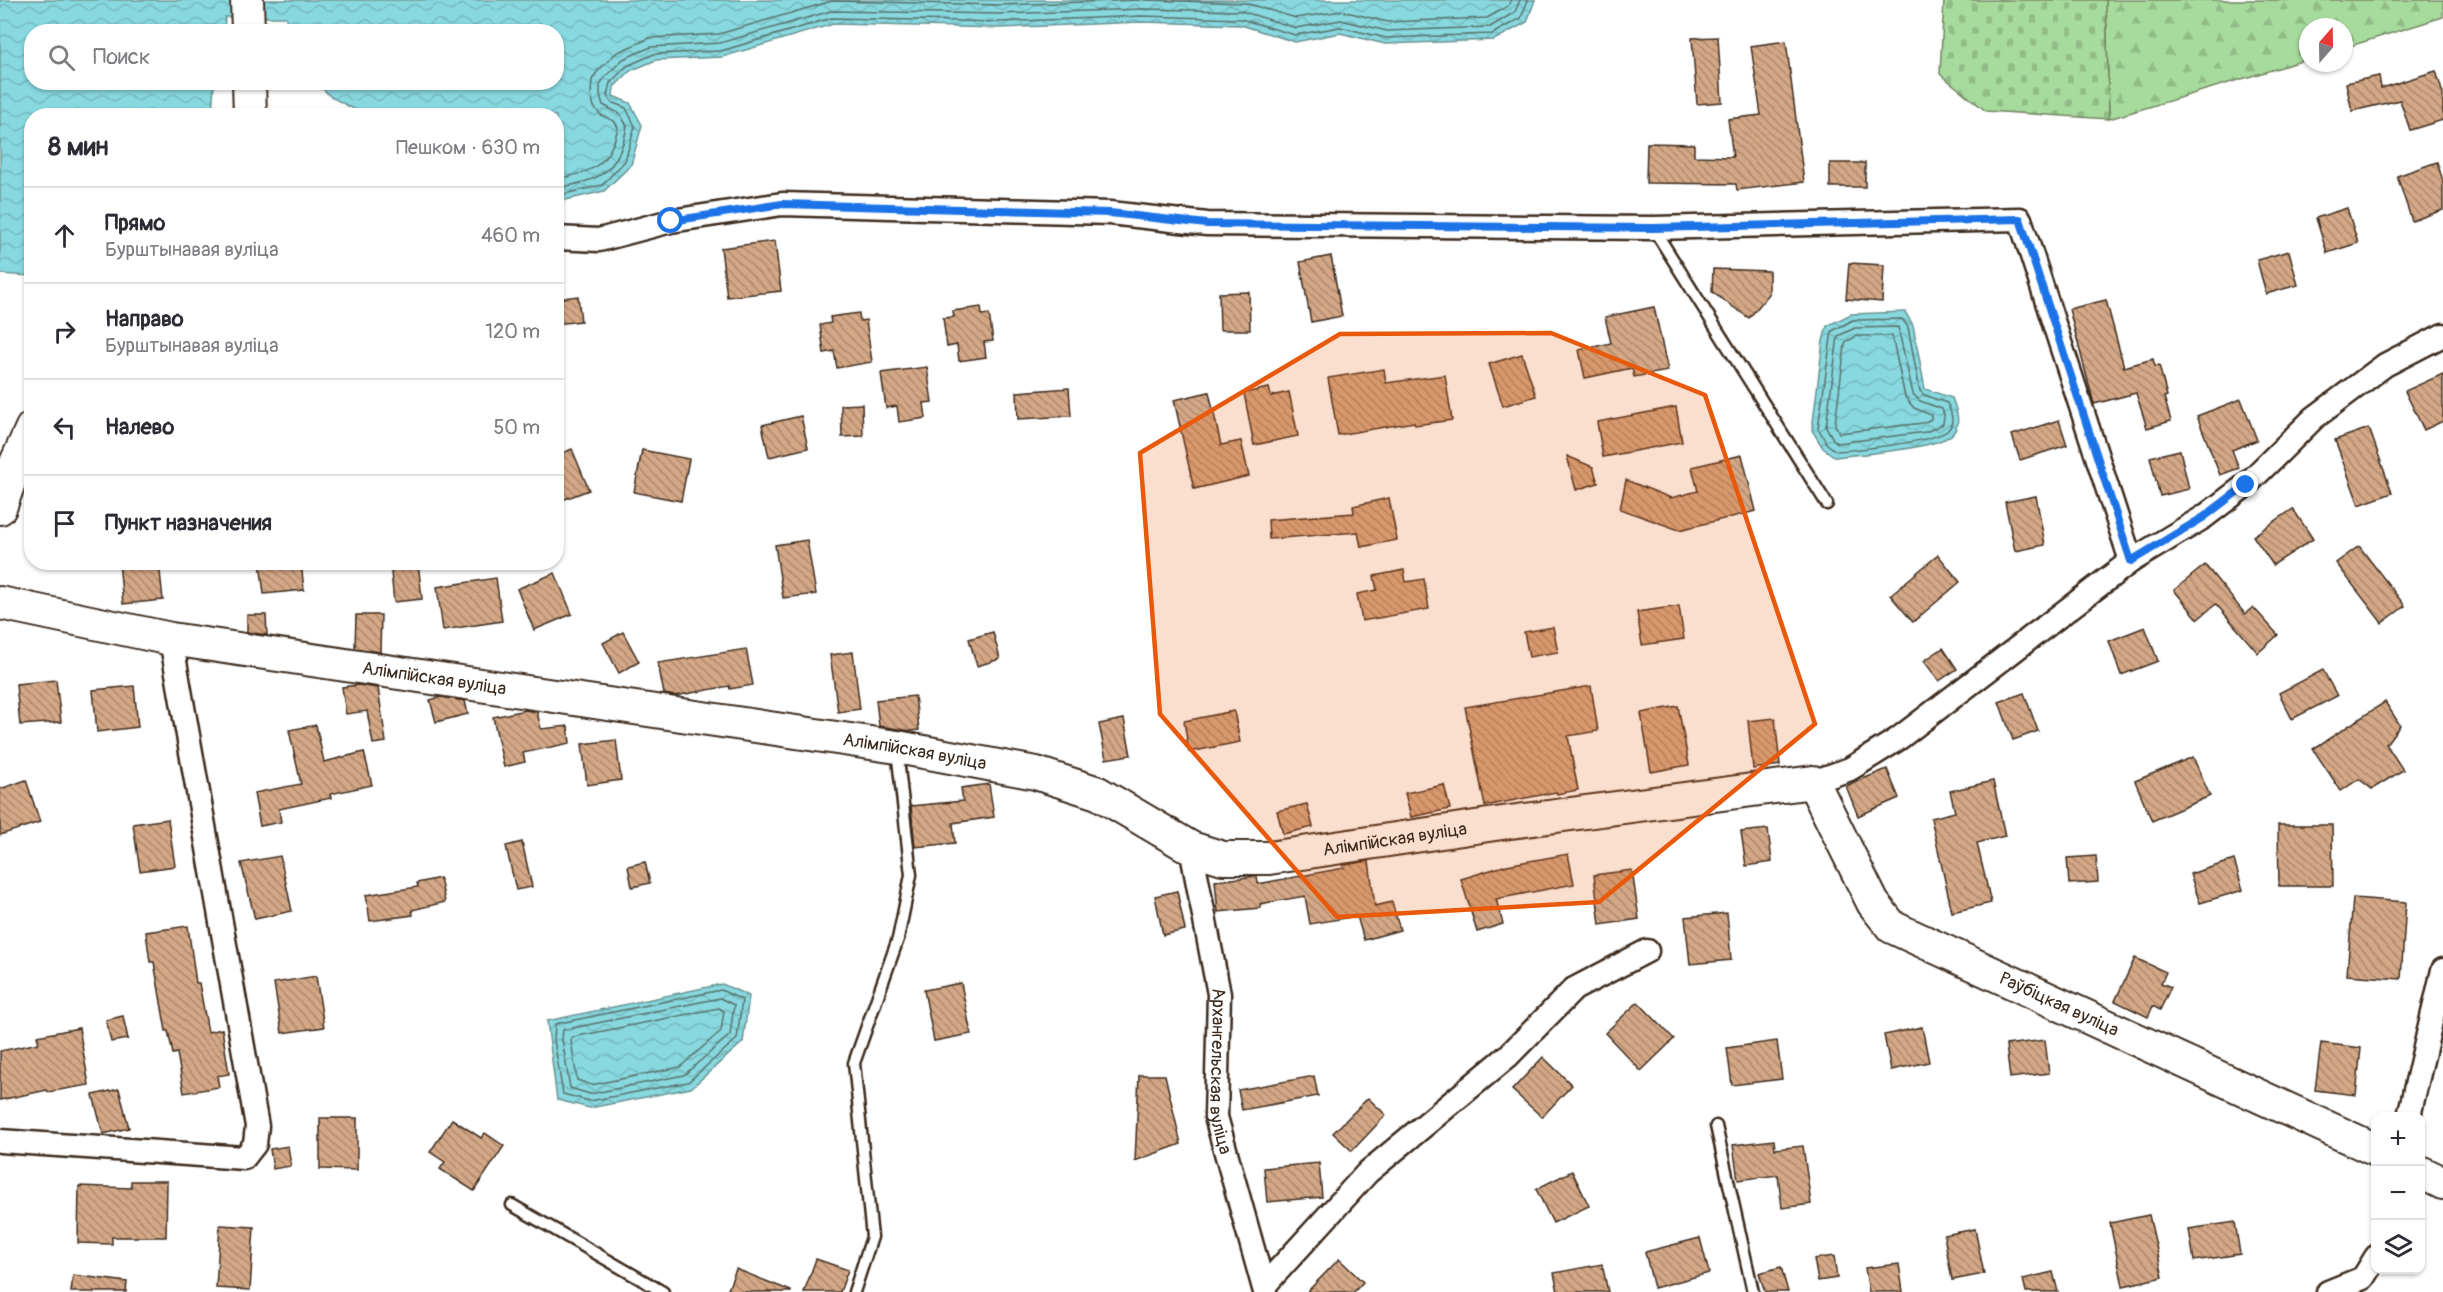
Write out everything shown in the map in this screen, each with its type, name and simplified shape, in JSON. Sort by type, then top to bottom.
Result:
[{"type":"street","points":[[249,90],[250,108]]},
{"type":"street","points":[[564,238],[599,240],[671,221],[782,204],[1110,213],[1207,224],[1653,228],[2020,219],[2131,561]]},
{"type":"street","points":[[1814,782],[1850,769],[1898,739],[2131,561],[2204,517],[2246,485],[2314,418],[2385,364],[2443,334]]},
{"type":"street","points":[[0,507],[24,446]]},
{"type":"street","name":"Алімпійская вуліца","points":[[0,603],[171,639],[897,747],[1036,772],[1098,793],[1191,848],[1223,858],[1269,858],[1495,824],[1814,782]]},
{"type":"street","points":[[0,1142],[244,1158],[255,1144],[257,1126],[171,639]]},
{"type":"street","name":"Раўбіцкая вуліца","points":[[1814,782],[1873,903],[1892,927],[2371,1148]]},
{"type":"street","name":"Архангельская вуліца","points":[[1191,848],[1219,994],[1216,1117],[1265,1289]]},
{"type":"street","points":[[1265,1289],[1368,1172],[1508,1056],[1574,989],[1647,951]]},
{"type":"street","points":[[2410,1112],[2443,970]]},
{"type":"street","points":[[2425,1174],[2443,1183]]},
{"type":"street","points":[[2328,1292],[2363,1278],[2371,1265]]},
{"type":"lane","points":[[1653,228],[1827,504]]},
{"type":"lane","points":[[854,1292],[872,1237],[854,1064],[898,939],[911,875],[897,747]]},
{"type":"lane","points":[[1716,1126],[1753,1292]]},
{"type":"lane","points":[[512,1205],[663,1292]]},
{"type":"highlighted area","points":[[1551,333],[1705,395],[1815,724],[1599,902],[1337,917],[1160,714],[1140,453],[1340,334]]},
{"type":"green space","points":[[1944,0],[2106,0],[2109,119],[1986,111],[1940,74]]},
{"type":"green space","points":[[2106,0],[2443,0],[2443,17],[2353,45],[2353,18],[2299,18],[2299,62],[2109,119]]},
{"type":"water","points":[[0,0],[1535,0],[1527,22],[1494,40],[1385,44],[1340,33],[1295,42],[1241,25],[1142,22],[1000,28],[833,24],[722,57],[656,60],[630,71],[614,87],[613,96],[630,103],[642,125],[631,165],[604,191],[564,200],[564,108],[352,108],[331,97],[324,90],[564,90],[564,24],[286,24],[286,17],[225,17],[224,24],[24,24],[24,90],[214,90],[212,108],[24,108],[24,276],[0,274]]},
{"type":"water","points":[[1905,312],[1913,325],[1925,389],[1952,398],[1957,416],[1956,429],[1945,439],[1916,447],[1835,457],[1823,448],[1812,430],[1823,341],[1827,326],[1851,314]]},
{"type":"water","points":[[722,984],[749,996],[743,1042],[691,1088],[590,1108],[557,1100],[547,1021]]},
{"type":"building","points":[[1718,37],[1722,102],[1697,104],[1692,38]]},
{"type":"building","points":[[1786,41],[1804,182],[1737,190],[1736,184],[1646,183],[1647,143],[1694,144],[1694,156],[1733,157],[1728,119],[1761,115],[1751,46]]},
{"type":"building","points":[[2436,71],[2443,94],[2443,120],[2410,130],[2400,100],[2352,111],[2346,83],[2379,76],[2381,88]]},
{"type":"building","points":[[2437,162],[2443,181],[2443,210],[2412,221],[2397,176]]},
{"type":"building","points":[[1830,163],[1865,163],[1865,187],[1830,187]]},
{"type":"building","points":[[2347,208],[2358,243],[2327,253],[2316,218]]},
{"type":"building","points":[[775,241],[781,291],[727,297],[721,248]]},
{"type":"building","points":[[2289,251],[2298,285],[2266,294],[2257,260]]},
{"type":"building","points":[[1331,256],[1342,316],[1311,322],[1300,262]]},
{"type":"building","points":[[1849,263],[1884,265],[1882,302],[1846,299]]},
{"type":"building","points":[[1713,269],[1769,271],[1769,294],[1749,318],[1712,292]]},
{"type":"building","points":[[1249,292],[1250,330],[1220,330],[1219,293]]},
{"type":"building","points":[[578,296],[581,321],[564,323],[564,298]]},
{"type":"building","points":[[2106,300],[2124,367],[2153,359],[2155,367],[2159,365],[2167,396],[2164,397],[2171,421],[2147,428],[2136,393],[2094,404],[2069,309]]},
{"type":"building","points":[[981,307],[982,315],[989,314],[993,341],[984,342],[986,357],[959,361],[957,345],[947,347],[943,318],[954,317],[953,311]]},
{"type":"building","points":[[1654,307],[1668,371],[1634,377],[1632,368],[1585,378],[1579,350],[1611,343],[1605,317]]},
{"type":"building","points":[[859,313],[860,321],[866,320],[872,362],[837,368],[834,351],[824,353],[820,325],[831,323],[830,317]]},
{"type":"building","points":[[1522,354],[1536,396],[1503,406],[1489,364]]},
{"type":"building","points":[[927,367],[932,402],[924,403],[926,418],[899,422],[897,406],[886,408],[881,373]]},
{"type":"building","points":[[1384,369],[1386,383],[1445,375],[1452,420],[1415,425],[1414,422],[1338,435],[1328,378]]},
{"type":"building","points":[[2443,374],[2443,421],[2424,430],[2405,391]]},
{"type":"building","points":[[1069,388],[1071,416],[1018,419],[1017,392]]},
{"type":"building","points":[[1269,388],[1271,396],[1289,392],[1298,436],[1254,445],[1244,393]]},
{"type":"building","points":[[1209,392],[1221,445],[1241,441],[1249,476],[1194,489],[1174,400]]},
{"type":"building","points":[[2241,399],[2257,440],[2232,450],[2239,468],[2220,475],[2197,416]]},
{"type":"building","points":[[862,404],[863,436],[842,437],[841,405]]},
{"type":"building","points":[[1676,407],[1682,442],[1603,457],[1597,422]]},
{"type":"building","points":[[801,416],[808,448],[769,457],[762,425]]},
{"type":"building","points":[[2059,420],[2067,445],[2020,460],[2012,435]]},
{"type":"building","points":[[2369,428],[2392,493],[2359,505],[2335,440]]},
{"type":"building","points":[[572,449],[589,490],[565,499],[564,499],[564,452]]},
{"type":"building","points":[[642,450],[689,459],[681,501],[634,492]]},
{"type":"building","points":[[2180,450],[2189,489],[2160,496],[2150,457]]},
{"type":"building","points":[[1742,455],[1756,511],[1679,530],[1620,509],[1626,480],[1671,498],[1698,491],[1692,467]]},
{"type":"building","points":[[1567,456],[1593,467],[1598,483],[1576,490]]},
{"type":"building","points":[[2036,496],[2045,545],[2015,551],[2005,502]]},
{"type":"building","points":[[1389,498],[1397,540],[1361,547],[1358,532],[1269,539],[1268,520],[1354,513],[1353,506]]},
{"type":"building","points":[[2293,509],[2313,539],[2273,565],[2253,536]]},
{"type":"building","points":[[807,540],[816,594],[783,598],[775,545]]},
{"type":"building","points":[[2359,546],[2405,606],[2382,623],[2336,563]]},
{"type":"building","points":[[1938,555],[1960,582],[1913,622],[1890,595]]},
{"type":"building","points":[[2205,565],[2245,614],[2253,607],[2278,635],[2258,653],[2216,604],[2198,619],[2174,590]]},
{"type":"building","points":[[120,570],[160,570],[163,600],[123,604]]},
{"type":"building","points":[[261,570],[302,570],[304,590],[264,594]]},
{"type":"building","points":[[391,570],[419,570],[422,599],[394,602]]},
{"type":"building","points":[[1404,570],[1406,582],[1424,579],[1429,609],[1362,621],[1357,594],[1377,590],[1374,576]]},
{"type":"building","points":[[555,573],[572,614],[534,630],[517,589]]},
{"type":"building","points":[[496,578],[502,621],[443,630],[437,587]]},
{"type":"building","points":[[1679,606],[1684,639],[1642,645],[1637,612]]},
{"type":"building","points":[[247,615],[266,615],[267,635],[247,632]]},
{"type":"building","points":[[356,615],[381,615],[380,652],[355,648]]},
{"type":"building","points":[[1553,627],[1558,652],[1529,657],[1524,632]]},
{"type":"building","points":[[2145,627],[2158,661],[2121,675],[2109,641]]},
{"type":"building","points":[[623,632],[639,662],[619,673],[603,643]]},
{"type":"building","points":[[993,632],[1000,659],[977,666],[969,639]]},
{"type":"building","points":[[1943,648],[1957,669],[1939,681],[1924,661]]},
{"type":"building","points":[[746,649],[753,685],[730,689],[729,686],[675,696],[664,694],[658,663]]},
{"type":"building","points":[[853,652],[860,709],[838,712],[830,655]]},
{"type":"building","points":[[2323,670],[2337,696],[2292,719],[2279,693]]},
{"type":"building","points":[[56,680],[61,722],[20,725],[16,684]]},
{"type":"building","points":[[358,685],[378,688],[386,742],[373,744],[367,711],[346,714],[342,687]]},
{"type":"building","points":[[134,686],[138,727],[97,732],[93,690]]},
{"type":"building","points":[[1591,686],[1598,731],[1568,736],[1578,790],[1485,806],[1465,707]]},
{"type":"building","points":[[2024,693],[2038,731],[2013,740],[1999,702]]},
{"type":"building","points":[[915,696],[919,730],[879,726],[876,700]]},
{"type":"building","points":[[441,697],[465,701],[468,714],[436,722],[430,700]]},
{"type":"building","points":[[2385,702],[2400,725],[2386,744],[2403,770],[2372,789],[2359,779],[2341,791],[2313,749]]},
{"type":"building","points":[[1678,706],[1689,765],[1651,772],[1641,713]]},
{"type":"building","points":[[525,710],[537,712],[541,729],[568,726],[570,743],[523,753],[525,762],[504,767],[493,717]]},
{"type":"building","points":[[1234,711],[1240,742],[1189,752],[1184,721]]},
{"type":"building","points":[[1775,718],[1780,765],[1753,769],[1748,721]]},
{"type":"building","points":[[1124,719],[1131,755],[1106,759],[1099,724]]},
{"type":"building","points":[[316,725],[324,762],[364,752],[372,785],[330,794],[331,798],[279,809],[281,822],[260,826],[254,793],[301,784],[289,730]]},
{"type":"building","points":[[616,740],[621,780],[587,785],[582,744]]},
{"type":"building","points":[[2193,757],[2210,796],[2152,821],[2135,781]]},
{"type":"building","points":[[1887,769],[1899,798],[1858,816],[1846,786]]},
{"type":"building","points":[[26,780],[40,822],[0,835],[0,789]]},
{"type":"building","points":[[1993,781],[2005,836],[1977,843],[1991,903],[1952,912],[1931,818],[1955,812],[1950,791]]},
{"type":"building","points":[[989,784],[994,817],[953,823],[955,843],[915,847],[911,806],[963,801],[961,788]]},
{"type":"building","points":[[1444,785],[1450,809],[1411,817],[1405,793]]},
{"type":"building","points":[[1307,804],[1313,827],[1283,834],[1277,811]]},
{"type":"building","points":[[168,819],[175,866],[140,871],[133,824]]},
{"type":"building","points":[[2278,825],[2332,825],[2333,886],[2279,886]]},
{"type":"building","points":[[1768,829],[1772,862],[1746,866],[1741,832]]},
{"type":"building","points":[[522,842],[532,887],[516,890],[506,846]]},
{"type":"building","points":[[1568,854],[1574,884],[1496,899],[1503,924],[1477,932],[1461,879],[1507,865]]},
{"type":"building","points":[[280,856],[292,911],[255,919],[241,863]]},
{"type":"building","points":[[2096,856],[2098,882],[2069,884],[2067,858]]},
{"type":"building","points":[[2234,860],[2243,890],[2200,903],[2190,874]]},
{"type":"building","points":[[1369,861],[1375,906],[1392,902],[1400,930],[1364,940],[1357,916],[1310,924],[1305,896],[1260,904],[1260,908],[1218,912],[1215,881],[1257,876],[1258,884]]},
{"type":"building","points":[[645,862],[650,883],[632,887],[628,866]]},
{"type":"building","points":[[1632,870],[1639,919],[1600,925],[1594,875]]},
{"type":"building","points":[[440,878],[445,902],[412,910],[413,915],[370,921],[366,895],[418,887],[417,883]]},
{"type":"building","points":[[1177,891],[1185,930],[1163,935],[1155,896]]},
{"type":"building","points":[[2353,898],[2406,902],[2401,979],[2347,975]]},
{"type":"building","points":[[1727,913],[1731,960],[1690,964],[1685,917]]},
{"type":"building","points":[[188,926],[196,983],[199,983],[208,1032],[222,1029],[229,1074],[217,1076],[219,1087],[184,1093],[177,1053],[173,1054],[168,1031],[166,1031],[154,962],[150,962],[146,932]]},
{"type":"building","points":[[2135,958],[2166,972],[2161,983],[2171,987],[2160,1010],[2153,1006],[2148,1017],[2115,1001]]},
{"type":"building","points":[[316,976],[324,1027],[282,1033],[274,983]]},
{"type":"building","points":[[961,983],[971,1034],[934,1041],[924,990]]},
{"type":"building","points":[[1638,1002],[1674,1039],[1641,1071],[1605,1033]]},
{"type":"building","points":[[123,1016],[128,1039],[111,1042],[106,1020]]},
{"type":"building","points":[[1922,1027],[1929,1062],[1891,1070],[1884,1035]]},
{"type":"building","points":[[79,1028],[89,1085],[48,1092],[47,1090],[0,1100],[0,1051],[39,1043],[37,1036]]},
{"type":"building","points":[[2045,1040],[2049,1073],[2010,1078],[2006,1045]]},
{"type":"building","points":[[1777,1041],[1782,1079],[1732,1085],[1727,1048]]},
{"type":"building","points":[[2321,1043],[2361,1048],[2356,1095],[2315,1090]]},
{"type":"building","points":[[1543,1057],[1572,1085],[1542,1117],[1512,1090]]},
{"type":"building","points":[[1139,1075],[1165,1075],[1181,1144],[1135,1161]]},
{"type":"building","points":[[1314,1076],[1318,1096],[1242,1110],[1238,1090]]},
{"type":"building","points":[[119,1089],[129,1128],[103,1134],[93,1095]]},
{"type":"building","points":[[1368,1098],[1386,1115],[1352,1151],[1333,1133]]},
{"type":"building","points":[[320,1118],[357,1118],[357,1170],[320,1169]]},
{"type":"building","points":[[452,1119],[481,1138],[485,1133],[504,1146],[474,1191],[440,1169],[445,1162],[430,1152]]},
{"type":"building","points":[[1774,1140],[1775,1149],[1803,1146],[1811,1204],[1782,1208],[1778,1175],[1738,1180],[1733,1145]]},
{"type":"building","points":[[288,1146],[291,1166],[273,1169],[270,1149]]},
{"type":"building","points":[[1319,1163],[1322,1197],[1267,1202],[1264,1168]]},
{"type":"building","points":[[1572,1171],[1589,1206],[1553,1223],[1536,1189]]},
{"type":"building","points":[[131,1181],[167,1181],[166,1237],[112,1237],[112,1244],[78,1243],[79,1186],[131,1188]]},
{"type":"building","points":[[2149,1215],[2163,1277],[2123,1286],[2110,1223]]},
{"type":"building","points":[[2235,1222],[2240,1254],[2194,1261],[2189,1229]]},
{"type":"building","points":[[220,1225],[254,1227],[250,1290],[216,1288]]},
{"type":"building","points":[[1975,1229],[1984,1274],[1952,1280],[1944,1235]]},
{"type":"building","points":[[1700,1238],[1709,1273],[1654,1288],[1645,1252]]},
{"type":"building","points":[[1834,1256],[1837,1278],[1818,1281],[1814,1259]]},
{"type":"building","points":[[816,1259],[848,1270],[840,1292],[804,1292]]},
{"type":"building","points":[[1339,1259],[1363,1282],[1354,1292],[1307,1292]]},
{"type":"building","points":[[1602,1264],[1608,1292],[1558,1292],[1554,1273]]},
{"type":"building","points":[[1899,1264],[1903,1292],[1869,1292],[1865,1268]]},
{"type":"building","points":[[1781,1267],[1788,1292],[1765,1292],[1759,1273]]},
{"type":"building","points":[[736,1269],[791,1291],[791,1292],[727,1292]]},
{"type":"building","points":[[2053,1272],[2058,1292],[2026,1292],[2023,1279]]},
{"type":"building","points":[[73,1275],[127,1282],[126,1292],[71,1292]]},
{"type":"route","points":[[671,221],[782,204],[1110,213],[1207,224],[1653,228],[2020,219],[2131,561],[2204,517],[2246,485]]}]
